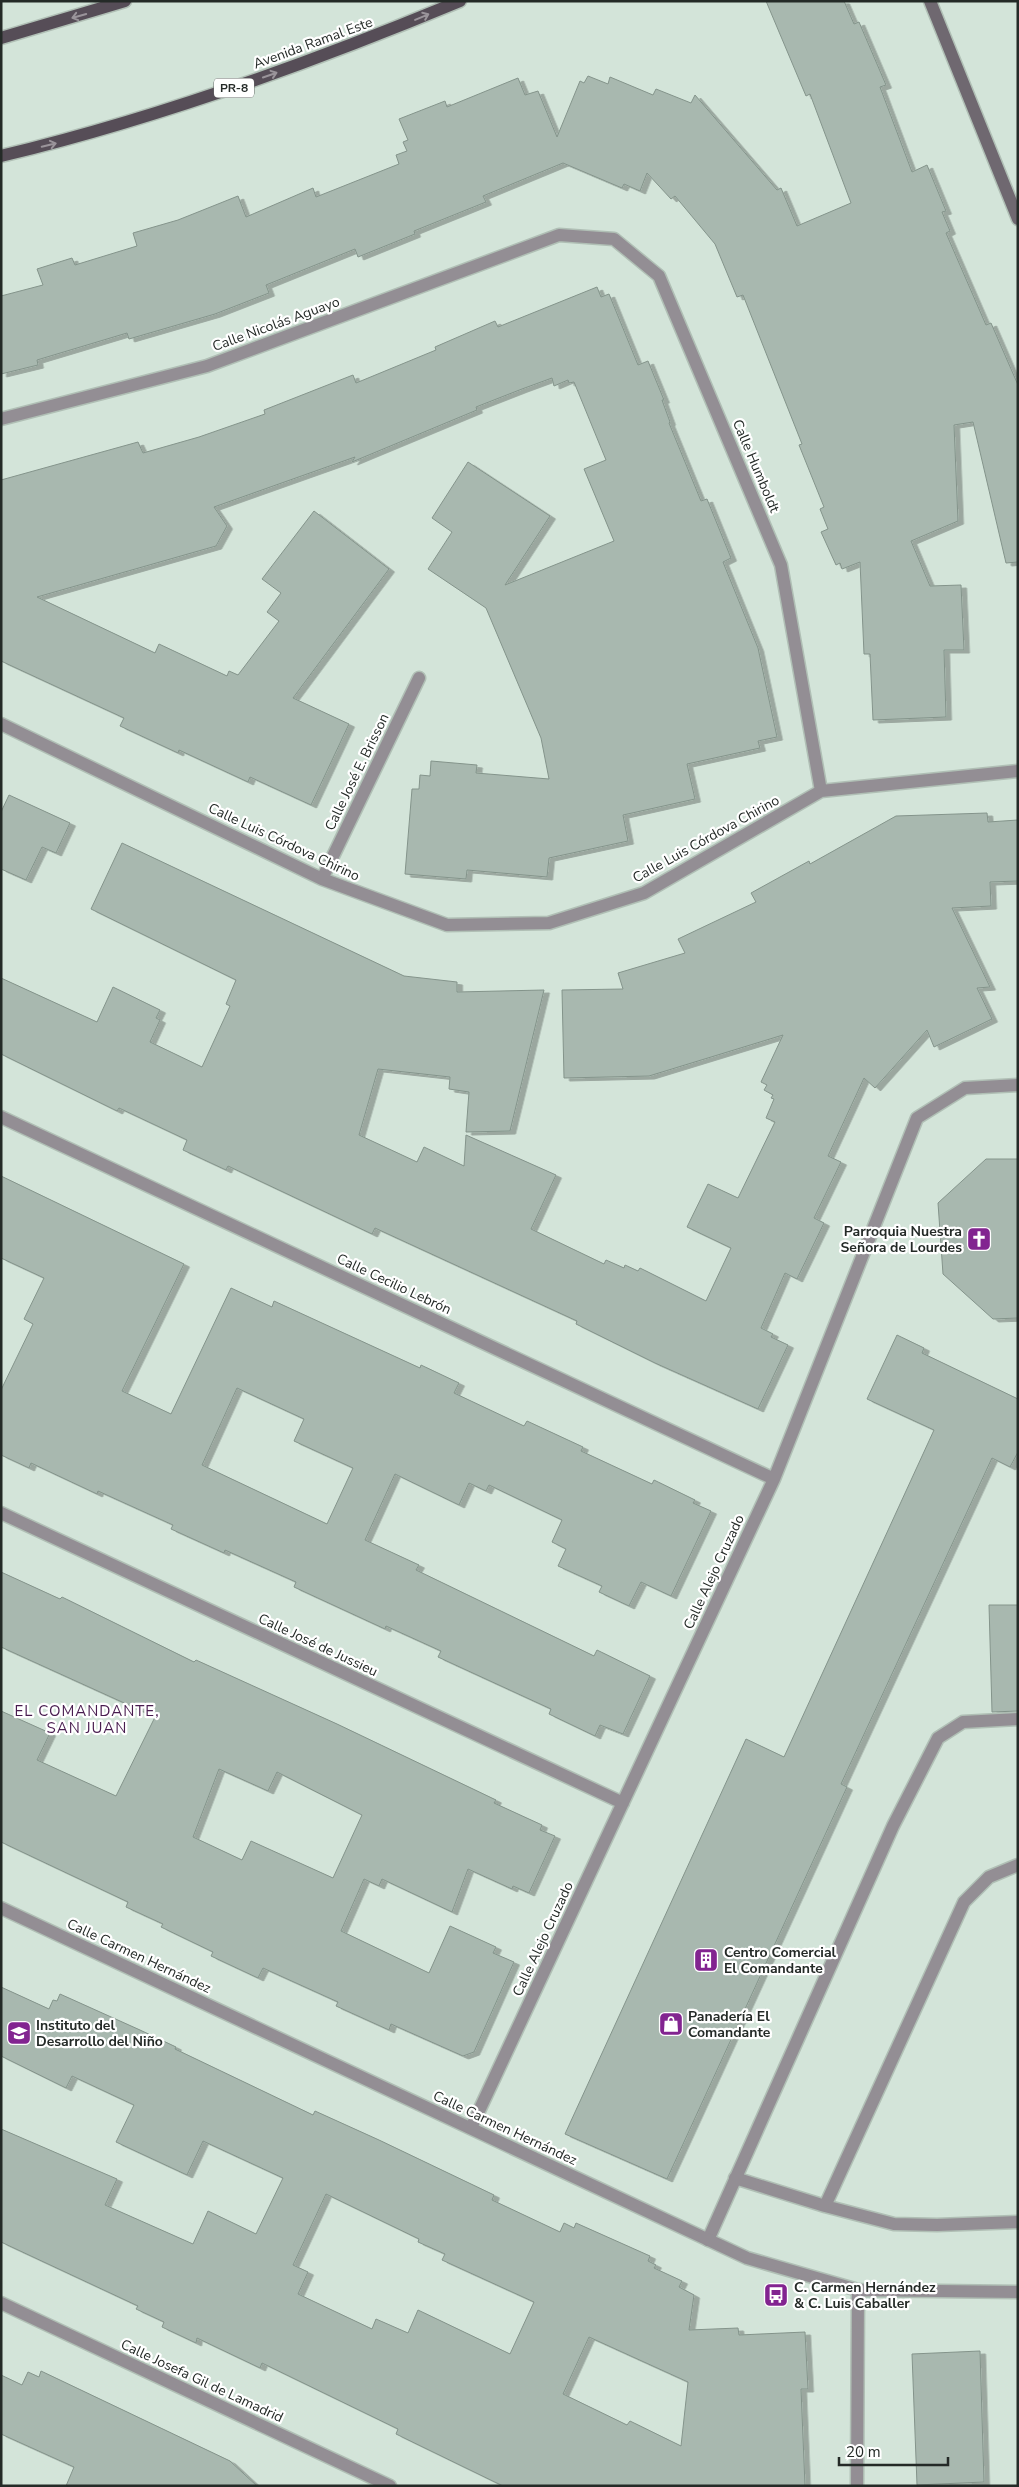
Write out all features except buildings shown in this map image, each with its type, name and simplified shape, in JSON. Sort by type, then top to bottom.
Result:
[{"type":"main road","points":[[1,38],[125,1]]},
{"type":"main road","name":"Avenida Ramal Este","points":[[1,156],[81,137],[200,100],[370,39],[460,1]]},
{"type":"street","points":[[930,1],[1018,219]]},
{"type":"street","name":"Calle Nicolás Aguayo","points":[[1,419],[207,366],[555,236]]},
{"type":"street","name":"Calle Humboldt","points":[[555,236],[614,240],[659,276],[782,564],[821,791]]},
{"type":"street","name":"Calle José E. Brisson","points":[[322,879],[418,678]]},
{"type":"street","name":"Calle Luis Córdova Chirino","points":[[1,724],[322,879],[447,925],[549,923],[644,893],[821,791],[1018,771]]},
{"type":"street","name":"Calle Alejo Cruzado","points":[[471,2128],[774,1480],[917,1118],[965,1088],[1018,1085]]},
{"type":"street","name":"Calle Cecilio Lebrón","points":[[1,1117],[774,1480]]},
{"type":"street","name":"Calle José de Jussieu","points":[[1,1513],[623,1803]]},
{"type":"street","points":[[708,2240],[893,1826],[938,1738],[963,1722],[1018,1719]]},
{"type":"street","points":[[825,2206],[964,1902],[988,1877],[1018,1865]]},
{"type":"street","name":"Calle Carmen Hernández","points":[[1,1908],[748,2258],[858,2290],[1018,2292]]},
{"type":"street","points":[[735,2178],[825,2206],[894,2224],[937,2225],[1018,2222]]},
{"type":"street","points":[[858,2290],[858,2486]]},
{"type":"street","name":"Calle Josefa Gil de Lamadrid","points":[[1,2303],[390,2486]]},
{"type":"place","name":"Parroquia Nuestra Señora de Lourdes","points":[[979,1239]]},
{"type":"place","name":"Centro Comercial El Comandante","points":[[706,1960]]},
{"type":"place","name":"Panadería El Comandante","points":[[671,2024]]},
{"type":"place","name":"Instituto del Desarrollo del Niño","points":[[19,2033]]},
{"type":"place","name":"C. Carmen Hernández & C. Luis Caballer","points":[[776,2295]]},
{"type":"district","name":"EL COMANDANTE, SAN JUAN","points":[[87,1720]]}]
